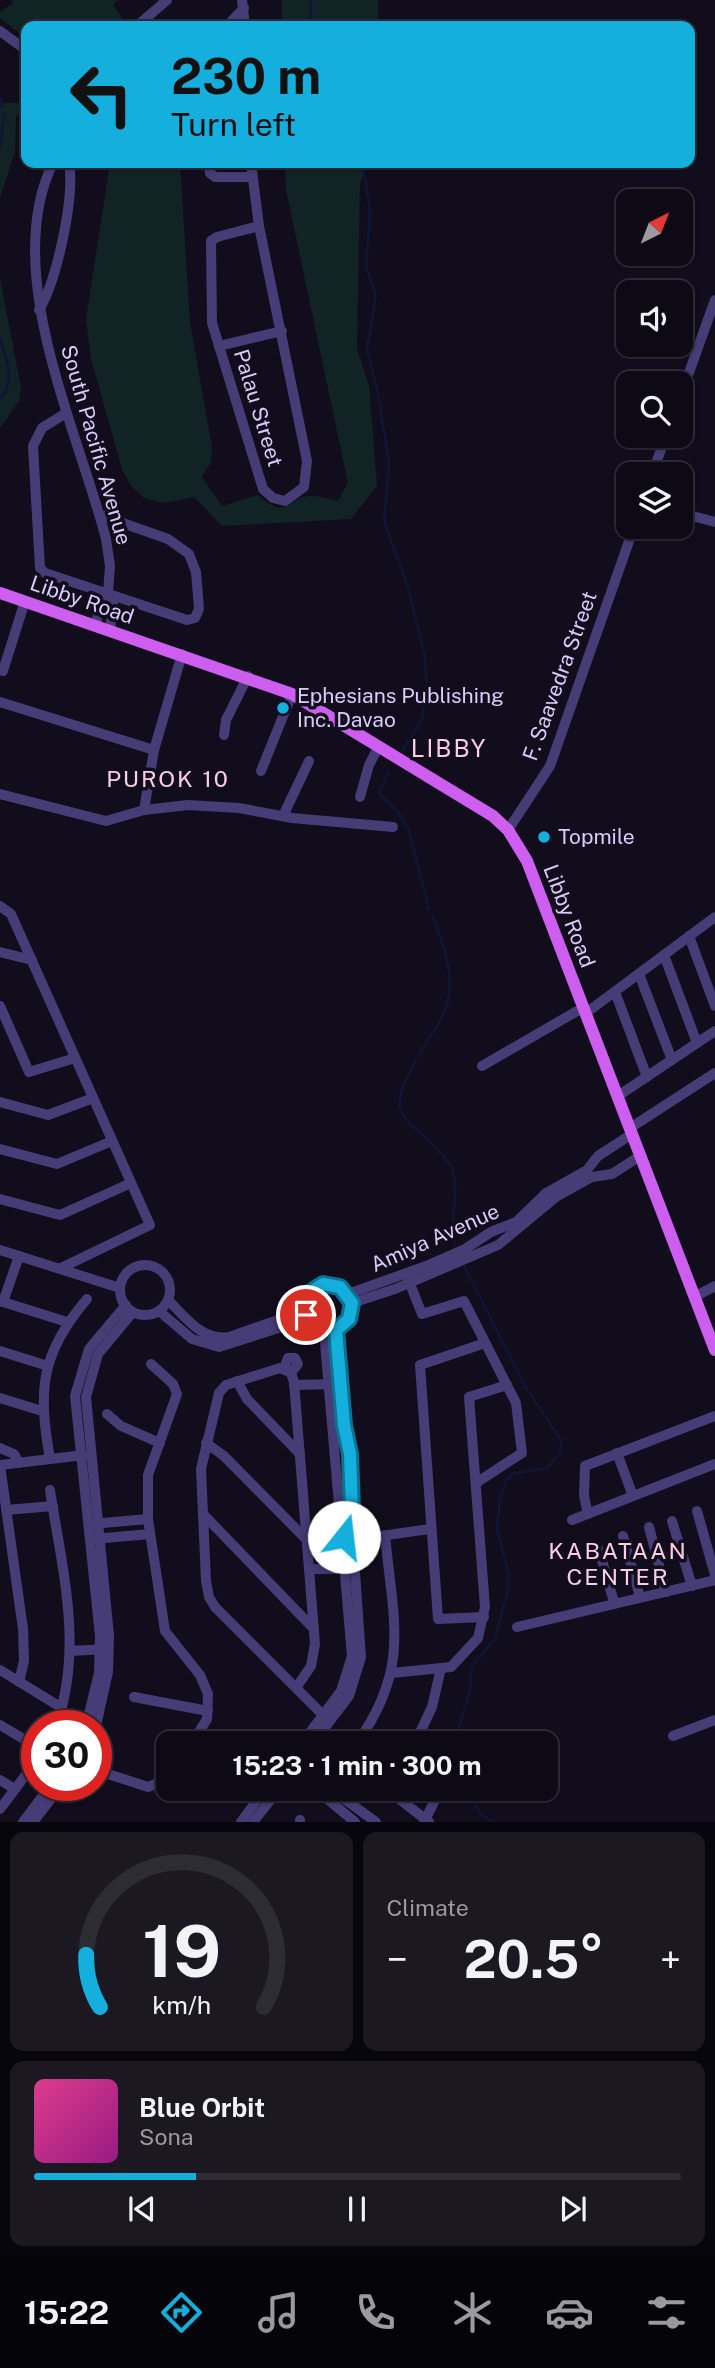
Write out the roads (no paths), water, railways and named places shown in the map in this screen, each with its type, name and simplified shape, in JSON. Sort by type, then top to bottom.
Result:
[{"type":"main road","name":"Libby Road","points":[[0,593],[248,676],[292,694],[493,816],[508,830],[523,852],[715,1350]]},
{"type":"street","points":[[142,21],[167,0]]},
{"type":"street","points":[[231,21],[243,4]]},
{"type":"street","points":[[0,31],[21,46]]},
{"type":"street","name":"South Pacific Avenue","points":[[51,168],[39,194],[31,242],[39,310],[66,413],[100,515],[109,554],[108,593],[113,603],[110,630]]},
{"type":"street","points":[[39,310],[54,279],[71,186],[69,168]]},
{"type":"street","points":[[210,168],[210,173],[215,177],[251,177]]},
{"type":"street","name":"Palau Street","points":[[250,168],[259,226],[308,472],[298,494],[285,501],[273,498],[263,489],[210,313],[209,244],[216,237],[259,226]]},
{"type":"street","points":[[690,371],[715,300]]},
{"type":"street","points":[[219,346],[282,331]]},
{"type":"street","points":[[66,413],[42,428],[33,446],[39,566],[45,573],[187,620],[198,614],[195,565],[189,554],[168,540],[100,515]]},
{"type":"street","points":[[693,516],[715,522]]},
{"type":"street","name":"F. Saavedra Street","points":[[508,830],[550,766],[630,539]]},
{"type":"street","name":"South Pacific Avenue","points":[[96,626],[100,599],[108,593]]},
{"type":"street","points":[[4,671],[25,601]]},
{"type":"street","points":[[144,810],[154,750],[182,654]]},
{"type":"street","points":[[224,736],[226,720],[248,676]]},
{"type":"street","points":[[261,771],[292,694]]},
{"type":"street","points":[[0,702],[154,750]]},
{"type":"street","points":[[360,797],[369,765],[379,746]]},
{"type":"street","points":[[283,816],[309,761]]},
{"type":"street","points":[[0,794],[94,820],[116,820],[144,810],[188,805],[239,808],[283,816],[393,827]]},
{"type":"street","points":[[0,906],[11,914],[150,1226],[61,1268]]},
{"type":"street","points":[[482,1066],[615,992],[714,920]]},
{"type":"street","points":[[689,936],[715,1006]]},
{"type":"street","points":[[0,952],[32,960]]},
{"type":"street","points":[[664,955],[697,1043]]},
{"type":"street","points":[[639,974],[672,1060]]},
{"type":"street","points":[[615,992],[647,1077]]},
{"type":"street","points":[[0,1006],[29,1072],[75,1058]]},
{"type":"street","points":[[618,1096],[715,1031]]},
{"type":"street","name":"Amiya Avenue","points":[[589,1173],[598,1156],[715,1073]]},
{"type":"street","points":[[0,1102],[48,1115],[93,1098]]},
{"type":"street","points":[[0,1149],[57,1164],[112,1141]]},
{"type":"street","name":"Amiya Avenue","points":[[350,1299],[408,1279],[491,1232],[516,1222],[546,1193],[589,1173],[612,1174],[640,1156]]},
{"type":"street","points":[[0,1199],[60,1215],[131,1183]]},
{"type":"street","points":[[0,1250],[120,1288]]},
{"type":"street","points":[[19,1256],[2,1301],[67,1322]]},
{"type":"street","points":[[155,1266],[169,1281],[168,1300],[159,1311],[146,1315],[129,1309],[120,1288],[124,1276],[135,1267],[155,1266]]},
{"type":"street","points":[[408,1279],[422,1314],[464,1301],[517,1408],[522,1453],[476,1483]]},
{"type":"street","points":[[306,1315],[308,1294],[317,1286],[334,1284],[350,1299],[349,1319],[336,1330],[324,1331]]},
{"type":"street","points":[[694,1297],[715,1286]]},
{"type":"street","points":[[50,1459],[42,1411],[48,1366],[67,1322],[87,1299]]},
{"type":"street","points":[[168,1300],[205,1334],[223,1338],[306,1315]]},
{"type":"street","points":[[100,1710],[105,1691],[104,1649],[85,1455],[75,1396],[84,1359],[96,1338],[129,1309]]},
{"type":"street","points":[[159,1311],[182,1332],[205,1345],[225,1347],[306,1315]]},
{"type":"street","points":[[306,1315],[324,1331],[326,1348],[333,1366]]},
{"type":"street","points":[[182,1332],[190,1322]]},
{"type":"street","points":[[336,1330],[338,1348],[331,1385],[333,1462],[352,1536]]},
{"type":"street","points":[[484,1617],[438,1619],[420,1365],[485,1343]]},
{"type":"street","points":[[326,1348],[338,1348]]},
{"type":"street","points":[[0,1351],[48,1366]]},
{"type":"street","points":[[151,1364],[173,1384],[177,1394],[149,1475],[150,1534],[165,1631],[200,1675],[208,1694],[208,1711],[201,1731]]},
{"type":"street","points":[[299,1691],[314,1658],[314,1629],[294,1388],[287,1371],[237,1381],[220,1390],[201,1469],[206,1581],[212,1602],[299,1691],[307,1694],[325,1713]]},
{"type":"street","points":[[237,1381],[243,1395],[300,1454]]},
{"type":"street","points":[[294,1388],[331,1385]]},
{"type":"street","points":[[311,1731],[345,1683],[352,1656],[347,1570],[352,1536],[350,1454],[331,1385]]},
{"type":"street","points":[[393,1673],[454,1665],[474,1643],[484,1617],[469,1397],[507,1385]]},
{"type":"street","points":[[0,1398],[42,1411]]},
{"type":"street","points":[[107,1414],[121,1426],[160,1443]]},
{"type":"street","points":[[588,1514],[584,1496],[585,1466],[715,1416]]},
{"type":"street","points":[[282,1436],[298,1428]]},
{"type":"street","points":[[206,1443],[224,1456],[307,1540]]},
{"type":"street","points":[[0,1448],[14,1454],[19,1463]]},
{"type":"street","points":[[617,1453],[634,1496]]},
{"type":"street","points":[[19,1682],[24,1661],[23,1629],[0,1465],[85,1455]]},
{"type":"street","points":[[572,1520],[715,1464]]},
{"type":"street","points":[[0,1670],[62,1708],[69,1681],[71,1651],[51,1490]]},
{"type":"street","points":[[6,1510],[53,1506]]},
{"type":"street","points":[[517,1627],[614,1602],[692,1586],[715,1577],[697,1511]]},
{"type":"street","points":[[203,1514],[314,1629]]},
{"type":"street","points":[[288,1521],[305,1515]]},
{"type":"street","points":[[92,1524],[148,1519]]},
{"type":"street","points":[[672,1521],[692,1586]]},
{"type":"street","points":[[649,1527],[666,1592]]},
{"type":"street","points":[[352,1536],[431,1529]]},
{"type":"street","points":[[204,1538],[220,1531]]},
{"type":"street","points":[[93,1539],[150,1534]]},
{"type":"street","points":[[364,1731],[379,1709],[393,1673],[395,1642],[382,1535]]},
{"type":"street","points":[[624,1536],[640,1597]]},
{"type":"street","points":[[599,1550],[614,1602]]},
{"type":"street","points":[[309,1573],[333,1574],[347,1570]]},
{"type":"street","points":[[322,1731],[349,1696],[359,1668],[362,1647],[347,1570]]},
{"type":"street","points":[[295,1609],[312,1603]]},
{"type":"street","points":[[71,1651],[104,1649]]},
{"type":"street","points":[[90,1710],[104,1649]]},
{"type":"street","points":[[421,1731],[432,1707],[440,1668]]},
{"type":"street","points":[[134,1697],[208,1711]]},
{"type":"street","points":[[673,1736],[715,1720]]},
{"type":"street","points":[[0,1725],[21,1737]]},
{"type":"street","points":[[112,1775],[148,1787],[156,1784]]},
{"type":"street","points":[[0,1809],[21,1779]]},
{"type":"street","points":[[0,1780],[13,1788]]},
{"type":"street","points":[[23,1822],[39,1801]]},
{"type":"street","points":[[33,1822],[49,1801]]},
{"type":"street","points":[[241,1822],[256,1801]]},
{"type":"street","points":[[253,1822],[270,1801]]},
{"type":"street","points":[[330,1801],[355,1822]]},
{"type":"street","points":[[348,1801],[376,1822]]},
{"type":"street","points":[[402,1801],[427,1820],[435,1801]]},
{"type":"waterway","points":[[310,21],[311,0]]},
{"type":"waterway","points":[[0,98],[2,107]]},
{"type":"waterway","points":[[0,148],[4,114]]},
{"type":"waterway","points":[[362,168],[370,213],[366,267],[376,295],[367,349],[378,394],[389,463],[384,521],[408,587],[425,657],[427,691],[422,719],[403,750]]},
{"type":"waterway","points":[[0,339],[9,370],[8,385],[0,399]]},
{"type":"waterway","points":[[389,771],[379,793],[398,812],[409,831],[429,909]]},
{"type":"waterway","points":[[419,1055],[441,1019],[449,995],[447,960],[432,915]]},
{"type":"waterway","points":[[416,1061],[402,1092],[401,1111],[413,1127],[444,1157],[453,1171],[455,1246]]},
{"type":"waterway","points":[[458,1731],[470,1690],[472,1666],[495,1638],[507,1594],[509,1574],[497,1529],[500,1497],[507,1479],[514,1473],[547,1468],[560,1452],[561,1440],[525,1386],[463,1264]]},
{"type":"waterway","points":[[474,1801],[480,1814],[494,1822]]},
{"type":"place","name":"Ephesians Publishing Inc. Davao","points":[[283,708]]},
{"type":"place","name":"Topmile","points":[[544,837]]},
{"type":"district","name":"LIBBY","points":[[449,749]]},
{"type":"district","name":"PUROK 10","points":[[168,779]]},
{"type":"district","name":"KABATAAN CENTER","points":[[618,1564]]}]
